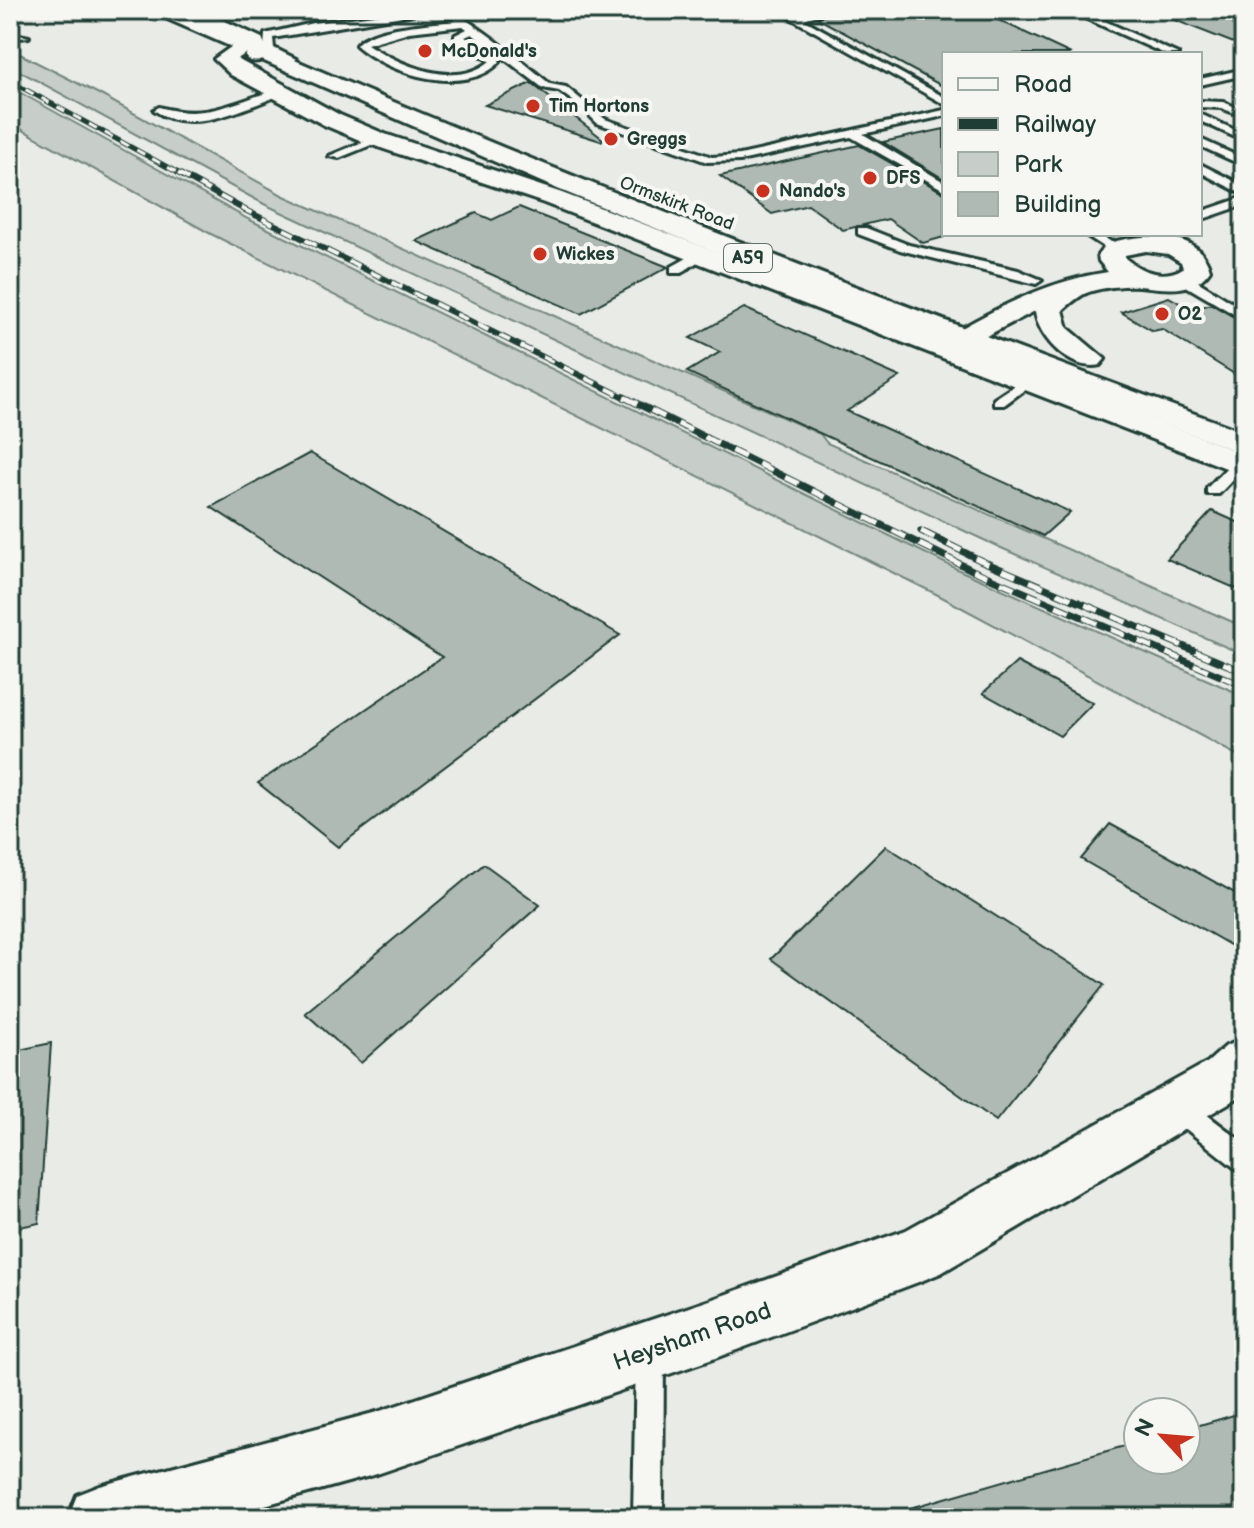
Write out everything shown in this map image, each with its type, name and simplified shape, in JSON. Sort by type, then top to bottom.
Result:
[{"type":"highway","name":"Ormskirk Road","points":[[163,10],[261,50],[561,159],[964,325],[1243,458]]},
{"type":"highway","name":"Ormskirk Road","points":[[206,10],[261,50],[356,97],[611,203],[964,325]]},
{"type":"highway","points":[[991,322],[1202,400]]},
{"type":"street","name":"Ormskirk Road","points":[[185,10],[261,50]]},
{"type":"street","points":[[261,50],[279,92],[377,139],[553,198],[1026,382],[1243,458]]},
{"type":"street","points":[[416,153],[466,157],[611,203]]},
{"type":"street","points":[[1161,239],[1193,258],[1197,270],[1184,279],[1111,278],[1083,282],[991,322],[964,325],[1036,280],[1072,268],[1099,264],[1113,252],[1134,243],[1161,239]]},
{"type":"street","points":[[1113,252],[1117,268],[1140,278]]},
{"type":"street","points":[[1083,282],[1058,298],[1049,307],[1049,313],[1050,324],[1056,333],[1090,359]]},
{"type":"street","name":"Heysham Road","points":[[100,1518],[377,1443],[650,1351],[921,1253],[1226,1078],[1244,1062]]},
{"type":"lane","points":[[261,50],[313,26],[433,10]]},
{"type":"lane","points":[[447,10],[547,86],[562,89],[584,104],[601,121],[715,160],[942,113]]},
{"type":"lane","points":[[781,10],[942,100]]},
{"type":"lane","points":[[794,18],[832,10]]},
{"type":"lane","points":[[1072,10],[1168,52]]},
{"type":"lane","points":[[261,50],[371,20]]},
{"type":"lane","points":[[363,48],[361,45],[365,40],[409,29],[471,26]]},
{"type":"lane","points":[[363,48],[446,73],[480,61],[482,56],[452,41],[471,26]]},
{"type":"lane","points":[[363,48],[438,78],[460,78],[491,67],[495,62],[494,57],[437,28]]},
{"type":"lane","points":[[10,36],[24,37]]},
{"type":"lane","points":[[1202,67],[1225,76]]},
{"type":"lane","points":[[1202,82],[1244,72]]},
{"type":"lane","points":[[159,110],[173,117],[195,119],[279,92]]},
{"type":"lane","points":[[1202,104],[1223,105],[1244,114]]},
{"type":"lane","points":[[1202,118],[1244,138]]},
{"type":"lane","points":[[853,133],[942,186]]},
{"type":"lane","points":[[335,156],[377,139]]},
{"type":"lane","points":[[1202,143],[1244,163]]},
{"type":"lane","points":[[1202,168],[1244,191]]},
{"type":"lane","points":[[1202,215],[1244,201]]},
{"type":"lane","points":[[862,231],[892,247],[1004,268],[1036,280]]},
{"type":"lane","points":[[1093,236],[1113,252]]},
{"type":"lane","points":[[1244,245],[1244,251]]},
{"type":"lane","points":[[676,270],[702,255]]},
{"type":"lane","points":[[1184,279],[1244,316]]},
{"type":"lane","points":[[999,402],[1026,382]]},
{"type":"lane","points":[[1213,491],[1243,458]]},
{"type":"lane","points":[[1176,1106],[1244,1159]]},
{"type":"lane","points":[[648,1518],[650,1351]]},
{"type":"green space","points":[[10,49],[99,94],[282,195],[820,434],[827,443],[1244,627],[1244,655],[999,547],[264,204],[10,66]]},
{"type":"green space","points":[[10,87],[248,219],[961,571],[1244,696],[1244,759],[938,595],[211,234],[10,123]]},
{"type":"building","points":[[840,10],[977,10],[1067,52],[942,52],[942,86],[817,18]]},
{"type":"building","points":[[1244,10],[1244,47],[1154,12]]},
{"type":"building","name":"Tim Hortons","points":[[531,83],[603,139],[601,141],[485,105]]},
{"type":"building","points":[[942,129],[942,178],[883,142]]},
{"type":"building","points":[[859,145],[942,192],[944,237],[923,243],[888,219],[843,230],[808,205],[772,214],[720,176]]},
{"type":"building","name":"Wickes","points":[[519,207],[668,267],[581,314],[416,241],[476,213],[492,220]]},
{"type":"building","points":[[1169,297],[1192,310],[1211,304],[1244,323],[1244,380],[1162,329],[1153,331],[1121,312]]},
{"type":"building","points":[[744,308],[900,377],[847,411],[1070,512],[1043,536],[687,372],[720,352],[690,338]]},
{"type":"building","points":[[310,453],[620,635],[338,847],[258,783],[442,657],[211,507]]},
{"type":"building","points":[[1212,511],[1244,525],[1244,592],[1167,559]]},
{"type":"building","points":[[1017,662],[1093,703],[1060,736],[983,693]]},
{"type":"building","points":[[1110,824],[1244,898],[1244,953],[1081,859]]},
{"type":"building","points":[[886,846],[1104,985],[996,1121],[771,959]]},
{"type":"building","points":[[484,864],[540,905],[361,1063],[305,1013]]},
{"type":"building","points":[[51,1043],[39,1223],[10,1229],[10,1052]]},
{"type":"building","points":[[1244,1412],[1244,1518],[905,1518],[904,1510],[1122,1447],[1122,1476],[1202,1476],[1202,1424]]},
{"type":"railway","points":[[10,81],[182,175]]},
{"type":"railway","points":[[178,173],[245,210],[628,399]]},
{"type":"railway","points":[[624,397],[972,570],[1244,686]]},
{"type":"railway","points":[[921,531],[982,561],[1244,672]]},
{"type":"place","name":"McDonald's","points":[[425,51]]},
{"type":"place","name":"Tim Hortons","points":[[533,106]]},
{"type":"place","name":"Greggs","points":[[611,139]]},
{"type":"place","name":"DFS","points":[[870,178]]},
{"type":"place","name":"Nando's","points":[[763,191]]},
{"type":"place","name":"Wickes","points":[[540,254]]},
{"type":"place","name":"O2","points":[[1162,314]]}]
